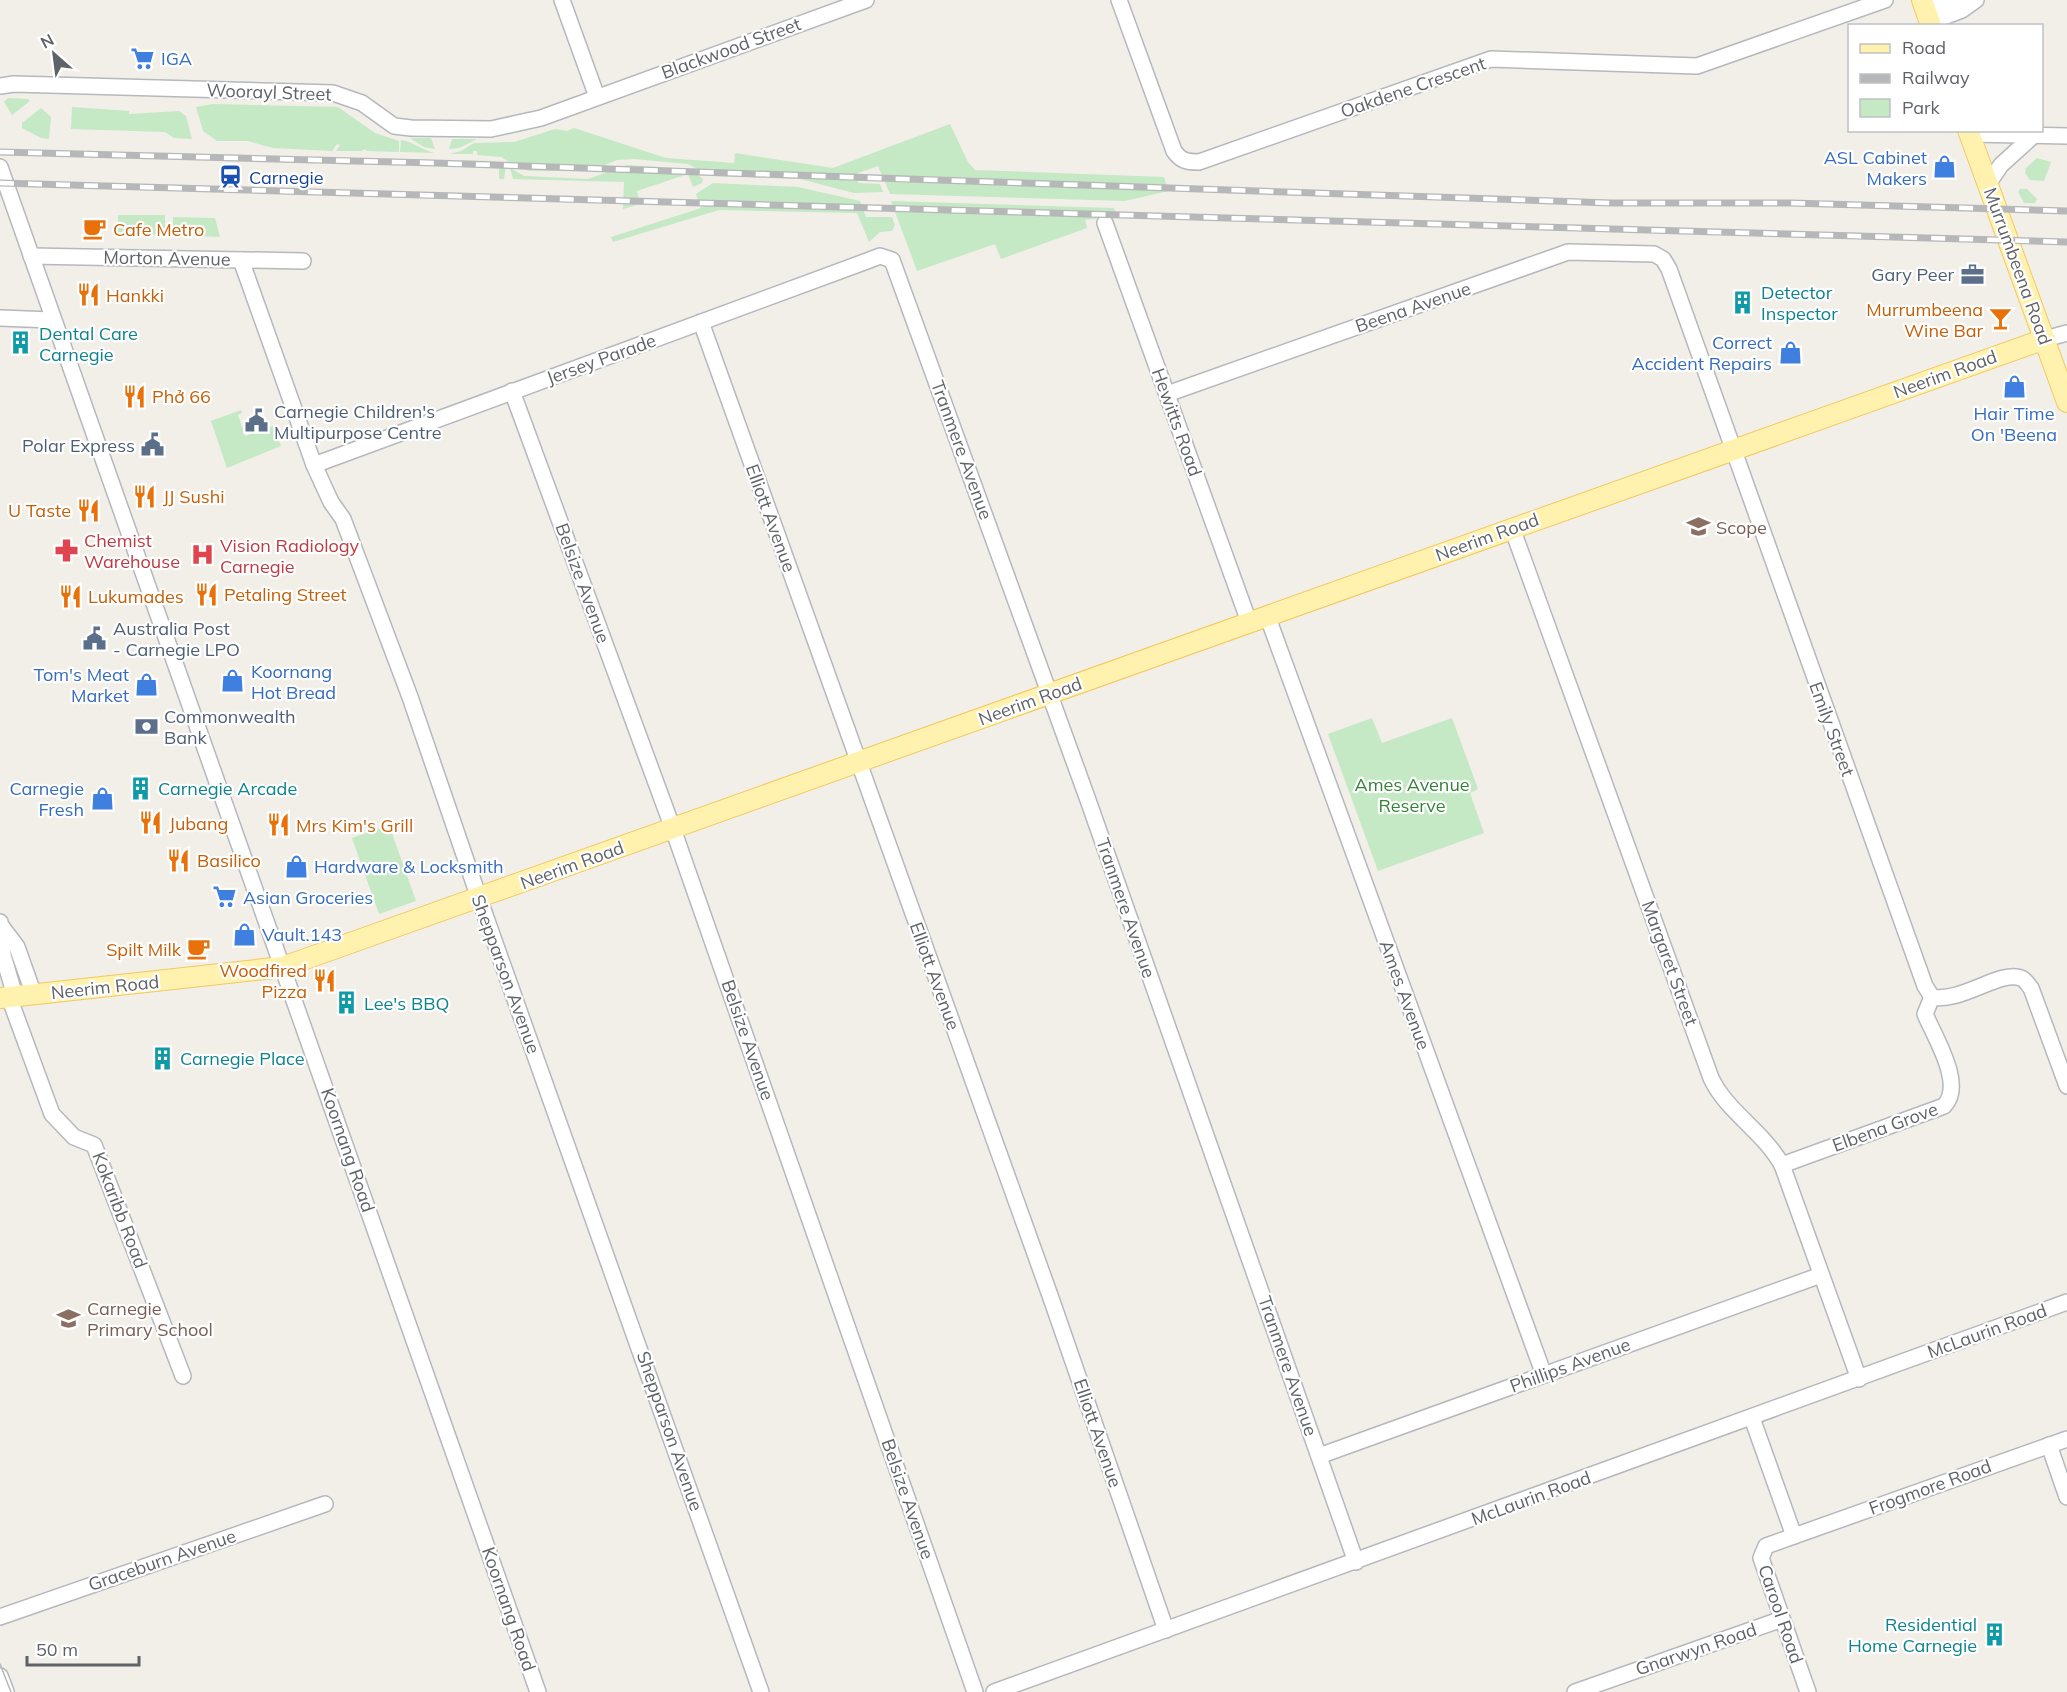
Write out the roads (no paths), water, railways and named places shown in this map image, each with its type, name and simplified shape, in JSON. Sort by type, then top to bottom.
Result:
[{"type":"main road","name":"Murrumbeena Road","points":[[1969,132],[2067,402]]},
{"type":"main road","name":"Neerim Road","points":[[14,996],[284,967],[2045,339]]},
{"type":"street","points":[[562,0],[597,97]]},
{"type":"street","name":"Blackwood Street","points":[[597,97],[834,5],[866,0]]},
{"type":"street","name":"Oakdene Crescent","points":[[1119,0],[1174,151],[1179,158],[1188,162],[1199,162],[1491,59],[1697,66],[1885,0]]},
{"type":"street","points":[[1928,15],[1956,0]]},
{"type":"street","points":[[1928,15],[1962,10],[1976,0]]},
{"type":"street","name":"Woorayl Street","points":[[0,86],[14,84],[333,93],[362,103],[394,126],[426,130],[491,129],[519,124],[597,97]]},
{"type":"street","points":[[1969,132],[2067,136]]},
{"type":"street","points":[[1988,184],[2001,165],[2034,135]]},
{"type":"street","name":"Koornang Road","points":[[0,168],[52,321],[284,967],[538,1692]]},
{"type":"street","name":"Hewitts Road","points":[[1104,223],[1167,394],[1258,618]]},
{"type":"street","name":"Beena Avenue","points":[[1167,394],[1568,252],[1654,254],[1664,259]]},
{"type":"street","name":"Morton Avenue","points":[[31,256],[303,261]]},
{"type":"street","name":"Jersey Parade","points":[[314,465],[880,256],[888,257]]},
{"type":"street","name":"Tranmere Avenue","points":[[888,257],[898,270],[1048,694],[1096,822],[1356,1562]]},
{"type":"street","name":"Emily Street","points":[[1664,259],[1925,986],[1932,997]]},
{"type":"street","name":"Shepparson Avenue","points":[[241,260],[314,465],[331,502],[343,519],[406,686],[761,1692]]},
{"type":"street","points":[[0,318],[52,321]]},
{"type":"street","name":"Elliott Avenue","points":[[701,322],[1052,1301],[1166,1630]]},
{"type":"street","points":[[2045,339],[2067,333]]},
{"type":"street","name":"Belsize Avenue","points":[[512,392],[673,829],[975,1692]]},
{"type":"street","name":"Margaret Street","points":[[1512,528],[1711,1078],[1723,1098],[1765,1139],[1782,1165],[1859,1379]]},
{"type":"street","name":"Ames Avenue","points":[[1258,618],[1544,1375]]},
{"type":"street","name":"Kokaribb Road","points":[[1,924],[3,955],[14,996],[52,1114],[74,1137],[94,1145],[183,1376]]},
{"type":"street","points":[[1932,997],[1945,1000],[2010,976],[2022,978],[2031,988],[2067,1086]]},
{"type":"street","name":"Elbena Grove","points":[[1782,1165],[1944,1106],[1951,1099],[1954,1083],[1925,1014],[1932,997]]},
{"type":"street","name":"Phillips Avenue","points":[[1319,1456],[1821,1275]]},
{"type":"street","name":"McLaurin Road","points":[[994,1692],[2067,1302]]},
{"type":"street","points":[[1752,1418],[1794,1536]]},
{"type":"street","name":"Frogmore Road","points":[[1794,1536],[2067,1439]]},
{"type":"street","points":[[2049,1445],[2067,1497]]},
{"type":"street","name":"Graceburn Avenue","points":[[0,1617],[325,1504]]},
{"type":"street","name":"Carool Road","points":[[1794,1536],[1766,1546],[1761,1558],[1808,1692]]},
{"type":"street","name":"Gnarwyn Road","points":[[1575,1692],[1782,1619]]},
{"type":"street","points":[[0,1676],[6,1692]]},
{"type":"tram line","points":[[0,1664],[11,1692]]},
{"type":"railway","points":[[0,152],[435,163],[1611,203],[1791,203],[2067,211]]},
{"type":"railway","points":[[0,183],[2067,242]]},
{"type":"place","name":"IGA","points":[[143,58]]},
{"type":"place","name":"ASL Cabinet Makers","points":[[1945,167]]},
{"type":"place","name":"Carnegie","points":[[231,177]]},
{"type":"place","name":"Cafe Metro","points":[[95,229]]},
{"type":"place","name":"Gary Peer","points":[[1972,274]]},
{"type":"place","name":"Hankki","points":[[88,295]]},
{"type":"place","name":"Detector Inspector","points":[[1743,302]]},
{"type":"place","name":"Murrumbeena Wine Bar","points":[[2001,319]]},
{"type":"place","name":"Dental Care Carnegie","points":[[21,343]]},
{"type":"place","name":"Correct Accident Repairs","points":[[1790,352]]},
{"type":"place","name":"Hair Time On 'Beena","points":[[2014,387]]},
{"type":"place","name":"Phở 66","points":[[134,396]]},
{"type":"place","name":"Carnegie Children's Multipurpose Centre","points":[[256,421]]},
{"type":"place","name":"Polar Express","points":[[153,445]]},
{"type":"place","name":"JJ Sushi","points":[[145,496]]},
{"type":"place","name":"U Taste","points":[[89,510]]},
{"type":"place","name":"Scope","points":[[1698,527]]},
{"type":"place","name":"Chemist Warehouse","points":[[66,550]]},
{"type":"place","name":"Vision Radiology Carnegie","points":[[202,555]]},
{"type":"place","name":"Petaling Street","points":[[206,594]]},
{"type":"place","name":"Lukumades","points":[[70,596]]},
{"type":"place","name":"Australia Post - Carnegie LPO","points":[[95,638]]},
{"type":"place","name":"Koornang Hot Bread","points":[[233,681]]},
{"type":"place","name":"Tom's Meat Market","points":[[147,684]]},
{"type":"place","name":"Commonwealth Bank","points":[[146,726]]},
{"type":"place","name":"Carnegie Arcade","points":[[140,788]]},
{"type":"place","name":"Carnegie Fresh","points":[[102,798]]},
{"type":"place","name":"Jubang","points":[[151,823]]},
{"type":"place","name":"Mrs Kim's Grill","points":[[278,825]]},
{"type":"place","name":"Basilico","points":[[179,860]]},
{"type":"place","name":"Hardware & Locksmith","points":[[296,866]]},
{"type":"place","name":"Asian Groceries","points":[[225,897]]},
{"type":"place","name":"Vault.143","points":[[244,934]]},
{"type":"place","name":"Spilt Milk","points":[[199,949]]},
{"type":"place","name":"Woodfired Pizza","points":[[325,980]]},
{"type":"place","name":"Lee's BBQ","points":[[346,1003]]},
{"type":"place","name":"Carnegie Place","points":[[162,1058]]},
{"type":"place","name":"Carnegie Primary School","points":[[69,1318]]},
{"type":"place","name":"Residential Home Carnegie","points":[[1995,1634]]},
{"type":"park label","name":"Ames Avenue Reserve","points":[[1412,794]]}]
